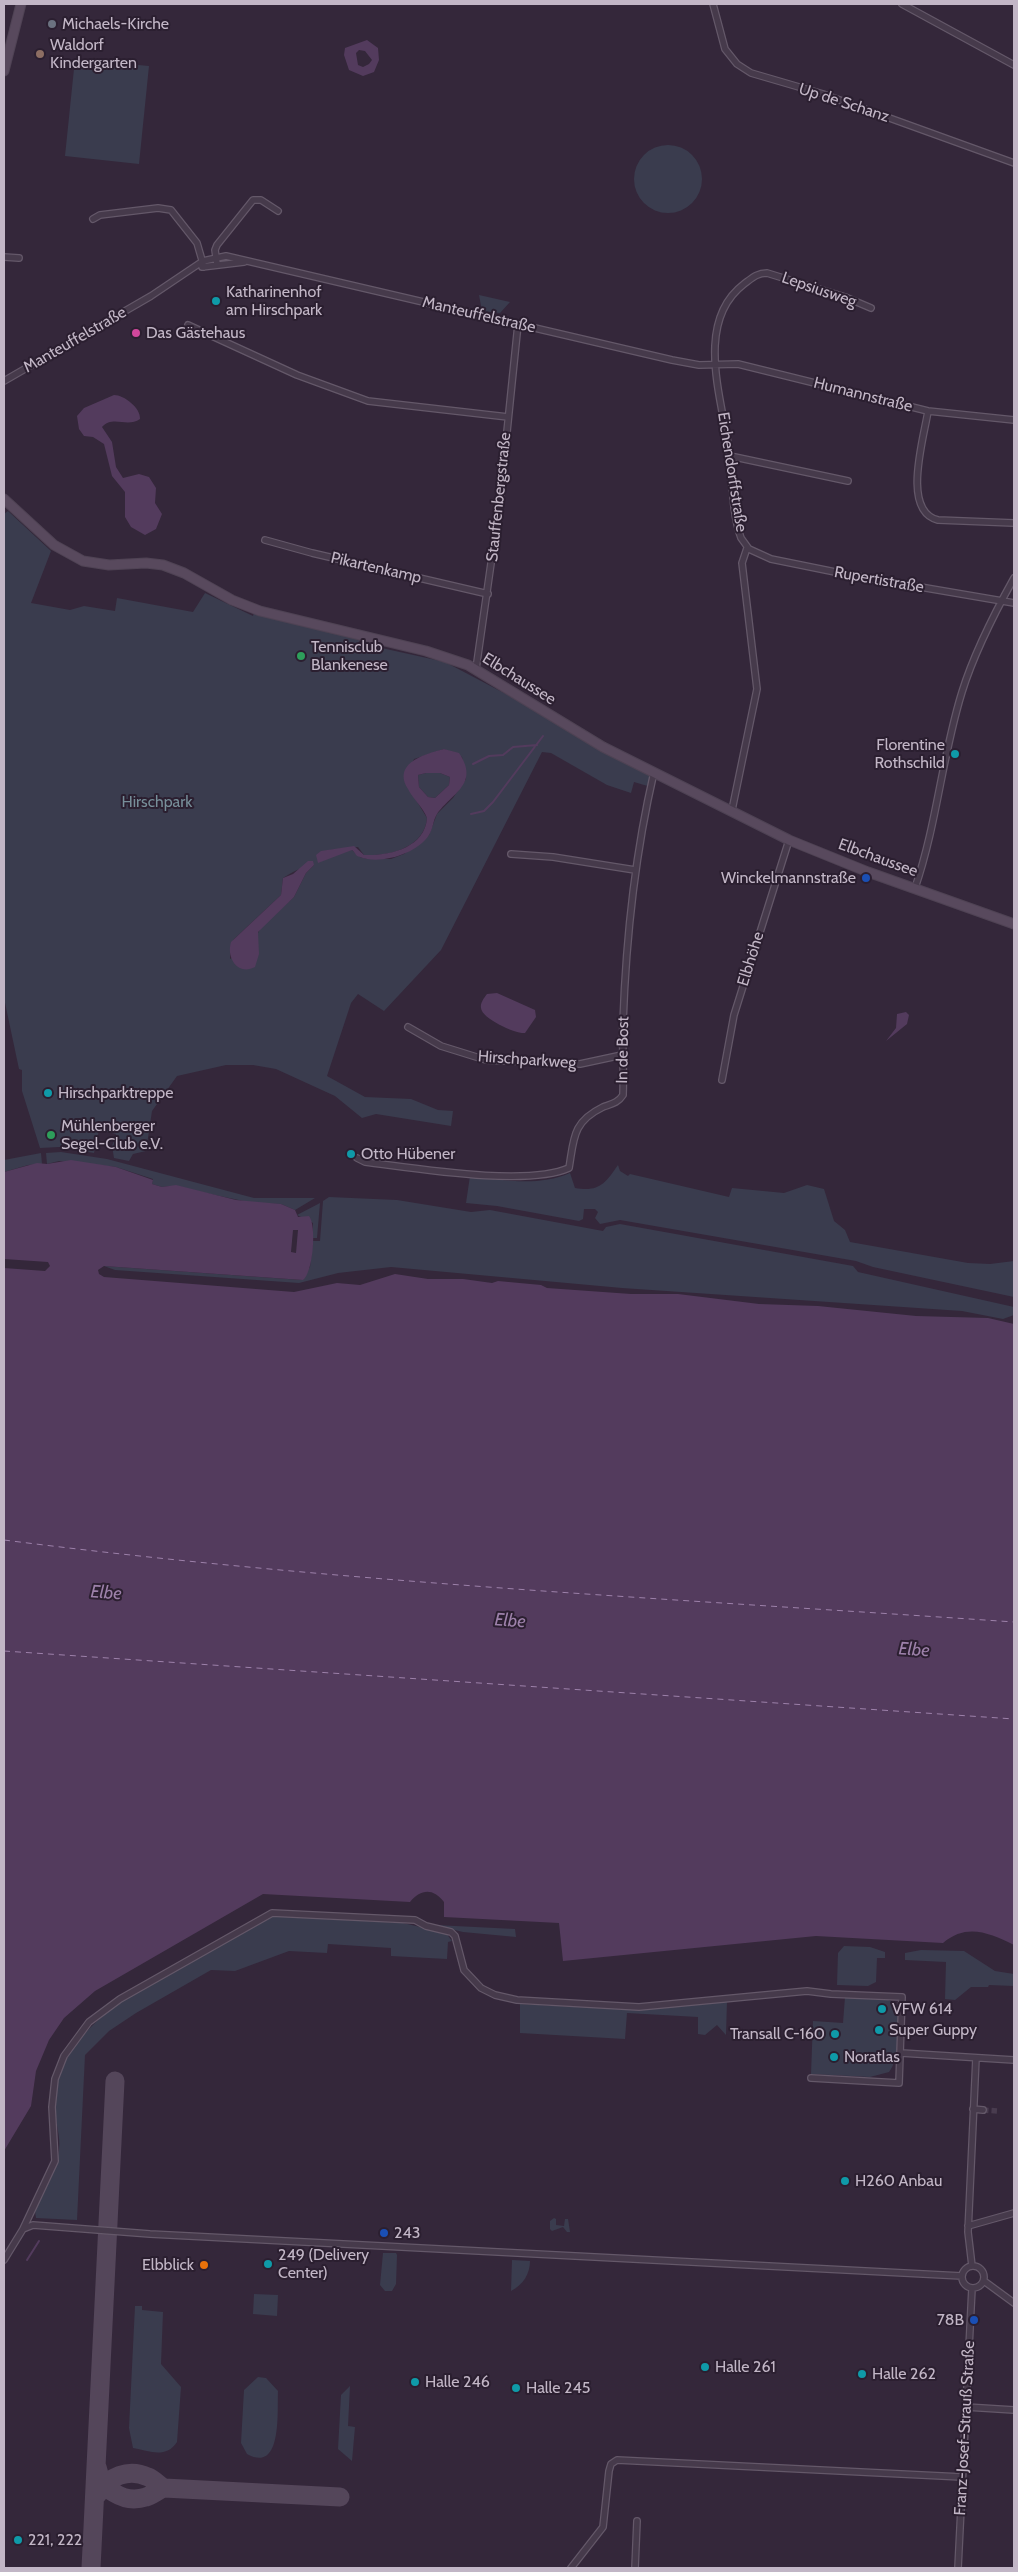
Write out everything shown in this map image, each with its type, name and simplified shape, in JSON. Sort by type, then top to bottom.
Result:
[{"type":"main road","points":[[4,71],[21,4]]},
{"type":"main road","name":"Elbchaussee","points":[[4,499],[54,545],[83,560],[109,565],[146,563],[163,565],[184,573],[232,600],[260,611],[433,653],[476,669],[576,731],[788,840],[1014,924]]},
{"type":"street","name":"Up de Schanz","points":[[713,4],[725,49],[743,68],[767,79],[823,94],[1014,164]]},
{"type":"street","points":[[902,4],[1014,65]]},
{"type":"street","points":[[217,264],[217,246],[253,200],[260,200],[278,211]]},
{"type":"street","points":[[93,219],[100,215],[158,208],[171,210],[193,237],[203,264]]},
{"type":"street","points":[[4,257],[19,258]]},
{"type":"street","name":"Manteuffelstraße","points":[[4,381],[152,296],[197,266],[216,257],[231,257],[245,262],[672,360],[699,365],[714,365]]},
{"type":"street","name":"Manteuffelstraße","points":[[203,264],[245,262]]},
{"type":"street","name":"Lepsiusweg","points":[[767,273],[844,297],[871,308]]},
{"type":"street","name":"Eichendorffstraße","points":[[732,810],[757,689],[742,563],[747,548],[738,528],[730,456],[714,365],[718,334],[729,297],[757,274],[767,273]]},
{"type":"street","name":"Stauffenbergstraße","points":[[476,669],[488,594],[518,324]]},
{"type":"street","points":[[188,325],[298,375],[368,401],[508,417]]},
{"type":"street","name":"Humannstraße","points":[[714,365],[722,363],[744,366],[928,411],[1014,420]]},
{"type":"street","points":[[928,411],[917,484],[918,502],[921,508],[931,518],[938,520],[1014,523]]},
{"type":"street","points":[[730,456],[848,481]]},
{"type":"street","name":"Pikartenkamp","points":[[265,540],[312,553],[488,594]]},
{"type":"street","name":"Rupertistraße","points":[[747,548],[764,557],[829,571],[1014,602]]},
{"type":"street","points":[[915,888],[930,837],[962,692],[1002,600],[1014,578]]},
{"type":"street","name":"In de Bost","points":[[357,1158],[365,1162],[463,1173],[530,1176],[555,1174],[568,1168],[573,1138],[580,1123],[592,1113],[616,1103],[623,1095],[622,1055],[625,970],[635,870],[654,772]]},
{"type":"street","name":"Elbhöhe","points":[[722,1080],[734,1015],[788,840]]},
{"type":"street","points":[[511,854],[558,858],[635,870]]},
{"type":"street","name":"Hirschparkweg","points":[[408,1027],[441,1046],[486,1060],[580,1064],[622,1055]]},
{"type":"street","points":[[4,2260],[23,2229],[55,2160],[52,2107],[55,2079],[64,2056],[89,2022],[120,2000],[272,1913],[415,1920],[426,1926],[451,1932],[457,1938],[460,1959],[471,1980],[495,1995],[517,2000],[639,2007],[807,1991],[902,1997],[899,2083],[810,2078]]},
{"type":"street","points":[[901,2054],[1014,2060]]},
{"type":"street","points":[[972,2266],[968,2226],[972,2109],[976,2058]]},
{"type":"street","points":[[972,2109],[983,2110]]},
{"type":"street","points":[[968,2226],[1014,2213]]},
{"type":"street","points":[[23,2229],[34,2225],[150,2234],[962,2276]]},
{"type":"street","points":[[984,2281],[978,2287],[972,2288],[964,2284],[962,2276],[965,2269],[976,2266],[983,2271],[984,2281],[1014,2302]]},
{"type":"street","name":"Franz-Josef-Strauß Straße","points":[[958,2568],[972,2288]]},
{"type":"street","points":[[966,2407],[1014,2410]]},
{"type":"street","points":[[571,2568],[603,2527],[609,2471],[611,2464],[616,2460],[962,2477]]},
{"type":"street","points":[[635,2568],[638,2521]]},
{"type":"green space","points":[[75,59],[149,66],[139,164],[65,156]]},
{"type":"green space","points":[[668,145],[681,148],[692,155],[699,166],[702,179],[699,192],[692,203],[681,210],[668,213],[655,210],[644,203],[637,192],[634,179],[637,166],[644,155],[655,148]]},
{"type":"green space","points":[[479,295],[510,302],[500,313],[482,311]]},
{"type":"green space","name":"Hirschpark","points":[[8,511],[51,551],[31,603],[70,610],[84,606],[115,611],[117,598],[193,612],[205,593],[253,616],[255,609],[360,637],[359,643],[445,662],[654,772],[651,787],[634,782],[631,793],[607,785],[551,753],[542,752],[441,950],[384,1011],[358,994],[351,1003],[327,1076],[365,1097],[411,1099],[438,1110],[453,1111],[451,1126],[376,1114],[362,1118],[335,1096],[276,1069],[253,1065],[226,1065],[177,1076],[152,1111],[146,1151],[133,1154],[129,1161],[114,1158],[112,1146],[116,1134],[99,1130],[94,1153],[59,1147],[40,1148],[22,1091],[22,1070],[19,1069],[4,998],[4,514]],"holes":[[[444,749],[462,757],[466,779],[453,798],[437,814],[429,835],[404,854],[391,859],[367,859],[360,857],[352,850],[330,850],[358,847],[364,855],[374,855],[394,852],[413,843],[425,828],[427,818],[405,782],[414,759]],[[314,865],[306,873],[294,897],[261,927],[257,935],[257,943],[230,959],[230,947],[234,939],[281,895],[283,878],[302,868]]]},
{"type":"green space","points":[[440,773],[450,777],[449,785],[435,798],[428,797],[419,787],[418,775]]},
{"type":"green space","points":[[61,1152],[107,1159],[254,1198],[315,1198],[295,1210],[281,1204],[253,1203],[172,1186],[162,1187],[152,1184],[153,1179],[116,1167],[59,1161],[47,1164],[46,1153]]},
{"type":"green space","points":[[41,1153],[42,1164],[28,1165],[4,1172],[4,1160]]},
{"type":"green space","points":[[618,1165],[620,1171],[628,1176],[630,1174],[729,1197],[732,1188],[784,1193],[807,1185],[824,1189],[834,1221],[845,1230],[850,1242],[968,1263],[990,1264],[1014,1261],[1014,1297],[873,1267],[856,1261],[620,1220],[600,1224],[595,1218],[598,1212],[595,1209],[584,1209],[583,1219],[579,1221],[497,1206],[466,1203],[470,1176],[533,1181],[545,1180],[570,1173],[575,1188],[590,1189],[605,1182]]},
{"type":"green space","points":[[329,1197],[397,1200],[471,1212],[490,1210],[603,1231],[606,1227],[620,1224],[853,1266],[858,1272],[1014,1307],[1014,1315],[1003,1319],[962,1311],[622,1288],[391,1267],[338,1273],[299,1283],[115,1270],[104,1266],[302,1280],[310,1267],[313,1241],[320,1241],[323,1201]]},
{"type":"green space","points":[[320,1203],[317,1238],[313,1238],[313,1223],[297,1215]]},
{"type":"green space","points":[[273,1916],[403,1923],[446,1933],[452,1941],[448,1942],[447,1959],[391,1956],[391,1948],[328,1944],[327,1953],[289,1951],[235,1971],[211,1970],[136,2013],[109,2031],[85,2055],[77,2220],[36,2218],[35,2211],[58,2158],[59,2140],[55,2108],[56,2091],[60,2075],[66,2060],[85,2033],[124,2000]]},
{"type":"green space","points":[[435,1925],[515,1929],[516,1937],[463,1932]]},
{"type":"green space","points":[[844,1946],[870,1947],[885,1952],[885,1958],[877,1958],[876,1982],[868,1986],[837,1985],[838,1953]]},
{"type":"green space","points":[[921,1950],[964,1951],[995,1971],[1014,1974],[1014,1986],[989,1985],[988,1987],[971,1987],[955,2000],[945,1999],[946,1962],[905,1960],[905,1953]]},
{"type":"green space","points":[[845,1997],[888,2000],[896,2004],[899,2019],[899,2039],[895,2059],[889,2072],[870,2077],[811,2074],[813,2021],[843,2023]]},
{"type":"green space","points":[[727,2001],[726,2035],[717,2025],[705,2035],[698,2034],[698,2017],[627,2013],[625,2039],[520,2033],[520,2004],[639,2010]]},
{"type":"green space","points":[[554,2218],[556,2219],[556,2225],[564,2226],[565,2219],[568,2219],[570,2232],[567,2232],[563,2227],[552,2231],[550,2229],[550,2221]]},
{"type":"green space","points":[[383,2253],[396,2253],[397,2255],[396,2284],[392,2291],[385,2291],[380,2285]]},
{"type":"green space","points":[[512,2260],[530,2261],[525,2279],[511,2291]]},
{"type":"green space","points":[[254,2294],[278,2295],[277,2316],[253,2314]]},
{"type":"green space","points":[[135,2306],[142,2306],[142,2310],[163,2312],[161,2364],[181,2387],[177,2442],[168,2451],[151,2452],[133,2448],[129,2428]]},
{"type":"green space","points":[[258,2377],[266,2378],[278,2391],[276,2437],[267,2455],[259,2458],[247,2454],[241,2443],[244,2390]]},
{"type":"green space","points":[[350,2386],[348,2426],[355,2427],[352,2461],[338,2449],[341,2395]]},
{"type":"water","points":[[367,40],[378,48],[379,60],[374,72],[363,76],[349,70],[344,55],[345,48]],"holes":[[[359,50],[365,51],[372,60],[363,67],[358,65],[356,53]]]},
{"type":"water","points":[[114,395],[122,397],[131,403],[140,415],[140,419],[135,421],[111,422],[102,427],[112,442],[116,467],[123,478],[139,474],[149,477],[156,488],[155,503],[162,514],[156,529],[145,535],[131,527],[125,517],[125,492],[112,476],[104,444],[93,437],[84,436],[79,429],[77,416],[84,408]]},
{"type":"water","points":[[444,749],[459,753],[467,773],[462,787],[437,814],[429,835],[423,842],[416,848],[387,859],[368,859],[357,856],[352,850],[318,863],[316,855],[321,851],[354,846],[364,855],[384,854],[404,848],[420,837],[425,828],[427,818],[408,789],[404,780],[404,772],[413,761]],"holes":[[[440,773],[450,777],[449,785],[435,798],[428,797],[419,787],[418,775]]]},
{"type":"water","points":[[308,861],[313,861],[314,865],[306,873],[294,897],[258,932],[259,954],[255,967],[243,969],[239,967],[235,964],[230,954],[231,942],[281,895],[283,878],[293,874]]},
{"type":"water","points":[[497,993],[535,1010],[536,1017],[525,1033],[500,1025],[487,1017],[483,1012],[481,1004],[487,994]]},
{"type":"water","points":[[906,1012],[909,1015],[907,1024],[886,1041],[896,1028],[897,1014]]},
{"type":"water","name":"Elbe","points":[[71,1160],[116,1167],[153,1180],[152,1184],[162,1187],[176,1185],[236,1200],[281,1204],[295,1210],[298,1217],[309,1216],[313,1229],[313,1249],[309,1268],[303,1280],[104,1266],[98,1270],[99,1274],[104,1277],[294,1292],[337,1283],[360,1285],[395,1274],[428,1279],[463,1279],[492,1283],[498,1281],[541,1285],[547,1288],[631,1294],[678,1294],[759,1304],[818,1306],[916,1316],[988,1318],[1014,1324],[1014,1945],[978,1932],[961,1933],[943,1943],[816,1936],[563,1961],[559,1923],[444,1917],[444,1902],[440,1897],[431,1892],[418,1895],[410,1902],[263,1894],[95,1991],[64,2018],[49,2040],[36,2071],[31,2106],[4,2151],[4,1268],[45,1271],[50,1266],[48,1262],[4,1259],[4,1172],[37,1163],[47,1164]]},
{"type":"pier","points":[[293,1230],[298,1230],[296,1253],[291,1252]]},
{"type":"waterway","points":[[471,814],[484,811],[493,802],[543,736]]},
{"type":"waterway","points":[[473,764],[489,756],[503,755],[513,747],[537,745]]},
{"type":"waterway","points":[[27,2260],[39,2241]]},
{"type":"ferry route","points":[[4,1540],[130,1555],[382,1579],[1014,1622]]},
{"type":"ferry route","points":[[4,1651],[1014,1719]]},
{"type":"taxiway","points":[[91,2568],[115,2081]]},
{"type":"taxiway","points":[[97,2467],[99,2475],[108,2488],[122,2497],[138,2499],[164,2488],[340,2497]]},
{"type":"taxiway","points":[[98,2494],[107,2482],[113,2478],[134,2473],[148,2477],[164,2488]]},
{"type":"tunnel","points":[[983,2110],[997,2111]]},
{"type":"place","name":"Michaels-Kirche","points":[[52,24]]},
{"type":"place","name":"Waldorf Kindergarten","points":[[40,54]]},
{"type":"place","name":"Katharinenhof am Hirschpark","points":[[216,301]]},
{"type":"place","name":"Das Gästehaus","points":[[136,333]]},
{"type":"place","name":"Tennisclub Blankenese","points":[[301,656]]},
{"type":"place","name":"Florentine Rothschild","points":[[955,754]]},
{"type":"place","name":"Winckelmannstraße","points":[[866,878]]},
{"type":"place","name":"Hirschparktreppe","points":[[48,1093]]},
{"type":"place","name":"Mühlenberger Segel-Club e.V.","points":[[51,1135]]},
{"type":"place","name":"Otto Hübener","points":[[351,1154]]},
{"type":"place","name":"VFW 614","points":[[882,2009]]},
{"type":"place","name":"Super Guppy","points":[[879,2030]]},
{"type":"place","name":"Transall C-160","points":[[835,2034]]},
{"type":"place","name":"Noratlas","points":[[834,2057]]},
{"type":"place","name":"H260 Anbau","points":[[845,2181]]},
{"type":"place","name":"243","points":[[384,2233]]},
{"type":"place","name":"249 (Delivery Center)","points":[[268,2264]]},
{"type":"place","name":"Elbblick","points":[[204,2265]]},
{"type":"place","name":"78B","points":[[974,2320]]},
{"type":"place","name":"Halle 261","points":[[705,2367]]},
{"type":"place","name":"Halle 262","points":[[862,2374]]},
{"type":"place","name":"Halle 246","points":[[415,2382]]},
{"type":"place","name":"Halle 245","points":[[516,2388]]},
{"type":"place","name":"221, 222","points":[[18,2540]]}]
